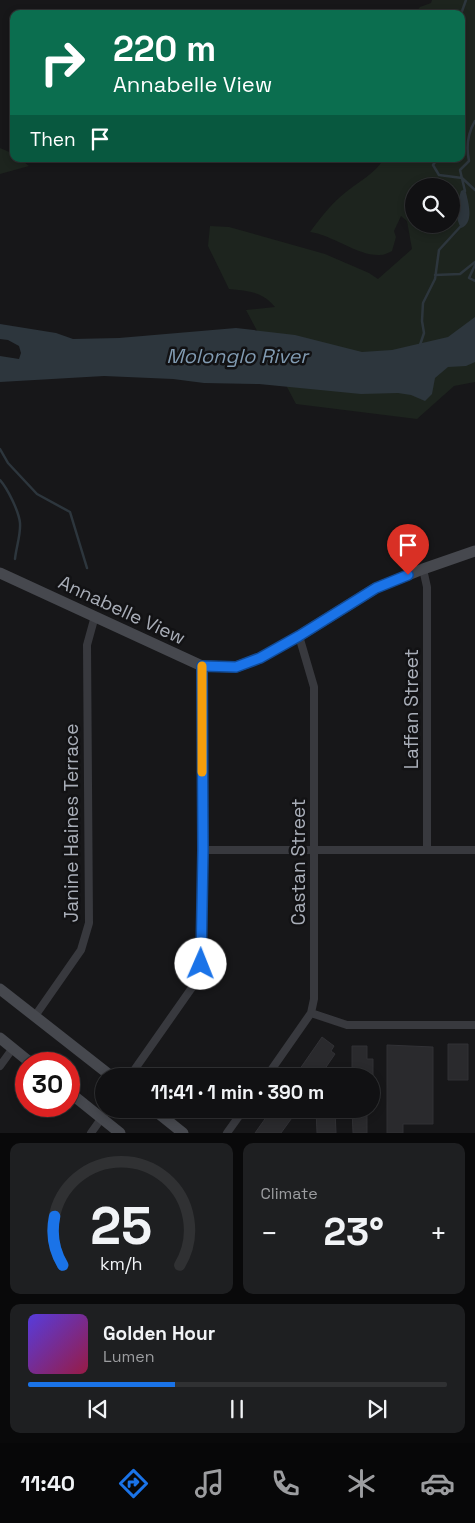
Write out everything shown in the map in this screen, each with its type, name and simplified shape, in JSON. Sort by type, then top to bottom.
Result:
[{"type":"street","name":"Annabelle View","points":[[0,573],[202,666],[236,667],[260,658],[299,636],[376,588],[475,551]]},
{"type":"street","name":"Laffan Street","points":[[423,569],[427,587],[427,850]]},
{"type":"street","name":"Janine Haines Terrace","points":[[35,1016],[81,950],[89,923],[87,644],[95,616]]},
{"type":"street","name":"Castan Street","points":[[273,1068],[311,1013],[314,999],[314,686],[299,636]]},
{"type":"street","points":[[135,1068],[197,978],[201,964],[203,850],[202,666]]},
{"type":"street","points":[[203,850],[475,850]]},
{"type":"street","points":[[0,989],[101,1068]]},
{"type":"street","points":[[311,1013],[347,1025],[475,1025]]},
{"type":"street","points":[[0,1038],[18,1052]]},
{"type":"street","points":[[0,1066],[13,1048]]},
{"type":"street","points":[[80,1099],[95,1108]]},
{"type":"street","points":[[91,1133],[101,1118]]},
{"type":"street","points":[[108,1118],[120,1133]]},
{"type":"street","points":[[164,1118],[183,1133]]},
{"type":"street","points":[[227,1133],[238,1118]]},
{"type":"shaded area","points":[[432,0],[475,0],[475,382],[454,386],[417,419],[296,404],[246,310],[275,307],[260,295],[248,291],[229,289],[208,246],[210,226],[229,227],[325,254],[369,273],[378,279],[412,249],[409,233],[460,233],[460,178],[405,178],[405,219],[401,216],[394,231],[396,237],[392,251],[383,255],[363,252],[310,232],[336,201],[382,162],[465,162],[465,10],[417,10],[431,3]]},
{"type":"shaded area","points":[[0,148],[10,152],[10,162],[24,162],[29,166],[0,174]]},
{"type":"water","points":[[465,189],[469,205],[469,217],[468,221],[461,228],[460,194],[461,191]]},
{"type":"water","name":"Molonglo River","points":[[475,317],[475,362],[466,366],[448,367],[435,378],[432,394],[425,401],[411,395],[398,393],[361,394],[259,384],[204,383],[173,379],[104,376],[0,382],[0,356],[19,359],[21,353],[19,346],[8,340],[0,339],[0,324],[56,333],[73,339],[119,338],[236,328],[295,335],[362,352],[392,350],[448,337]]},
{"type":"building","points":[[322,1037],[334,1046],[331,1051],[335,1054],[325,1068],[301,1068]]},
{"type":"building","points":[[448,1044],[468,1044],[468,1080],[448,1080]]},
{"type":"building","points":[[387,1045],[433,1047],[433,1124],[403,1124],[403,1133],[387,1133]]},
{"type":"building","points":[[352,1046],[367,1046],[367,1059],[373,1059],[373,1068],[352,1068]]},
{"type":"building","points":[[266,1118],[292,1118],[281,1133],[255,1133]]},
{"type":"building","points":[[316,1118],[335,1118],[336,1133],[317,1133]]},
{"type":"building","points":[[352,1118],[367,1118],[367,1133],[353,1133]]},
{"type":"waterway","points":[[462,10],[466,0]]},
{"type":"waterway","points":[[465,191],[460,170],[469,161],[468,140],[475,121]]},
{"type":"waterway","points":[[435,162],[433,165],[439,175],[462,178],[475,190]]},
{"type":"waterway","points":[[420,345],[424,333],[422,321],[423,303],[435,279],[439,250],[461,226]]},
{"type":"waterway","points":[[435,275],[460,274],[475,262]]},
{"type":"waterway","points":[[475,265],[469,278],[475,281]]},
{"type":"waterway","points":[[0,449],[8,463],[37,494],[70,512],[87,568]]},
{"type":"waterway","points":[[0,480],[10,495],[20,523],[15,559]]},
{"type":"slow traffic","points":[[202,666],[202,772]]},
{"type":"route","points":[[201,964],[203,850],[202,666],[236,667],[260,658],[376,588],[408,575]]}]
